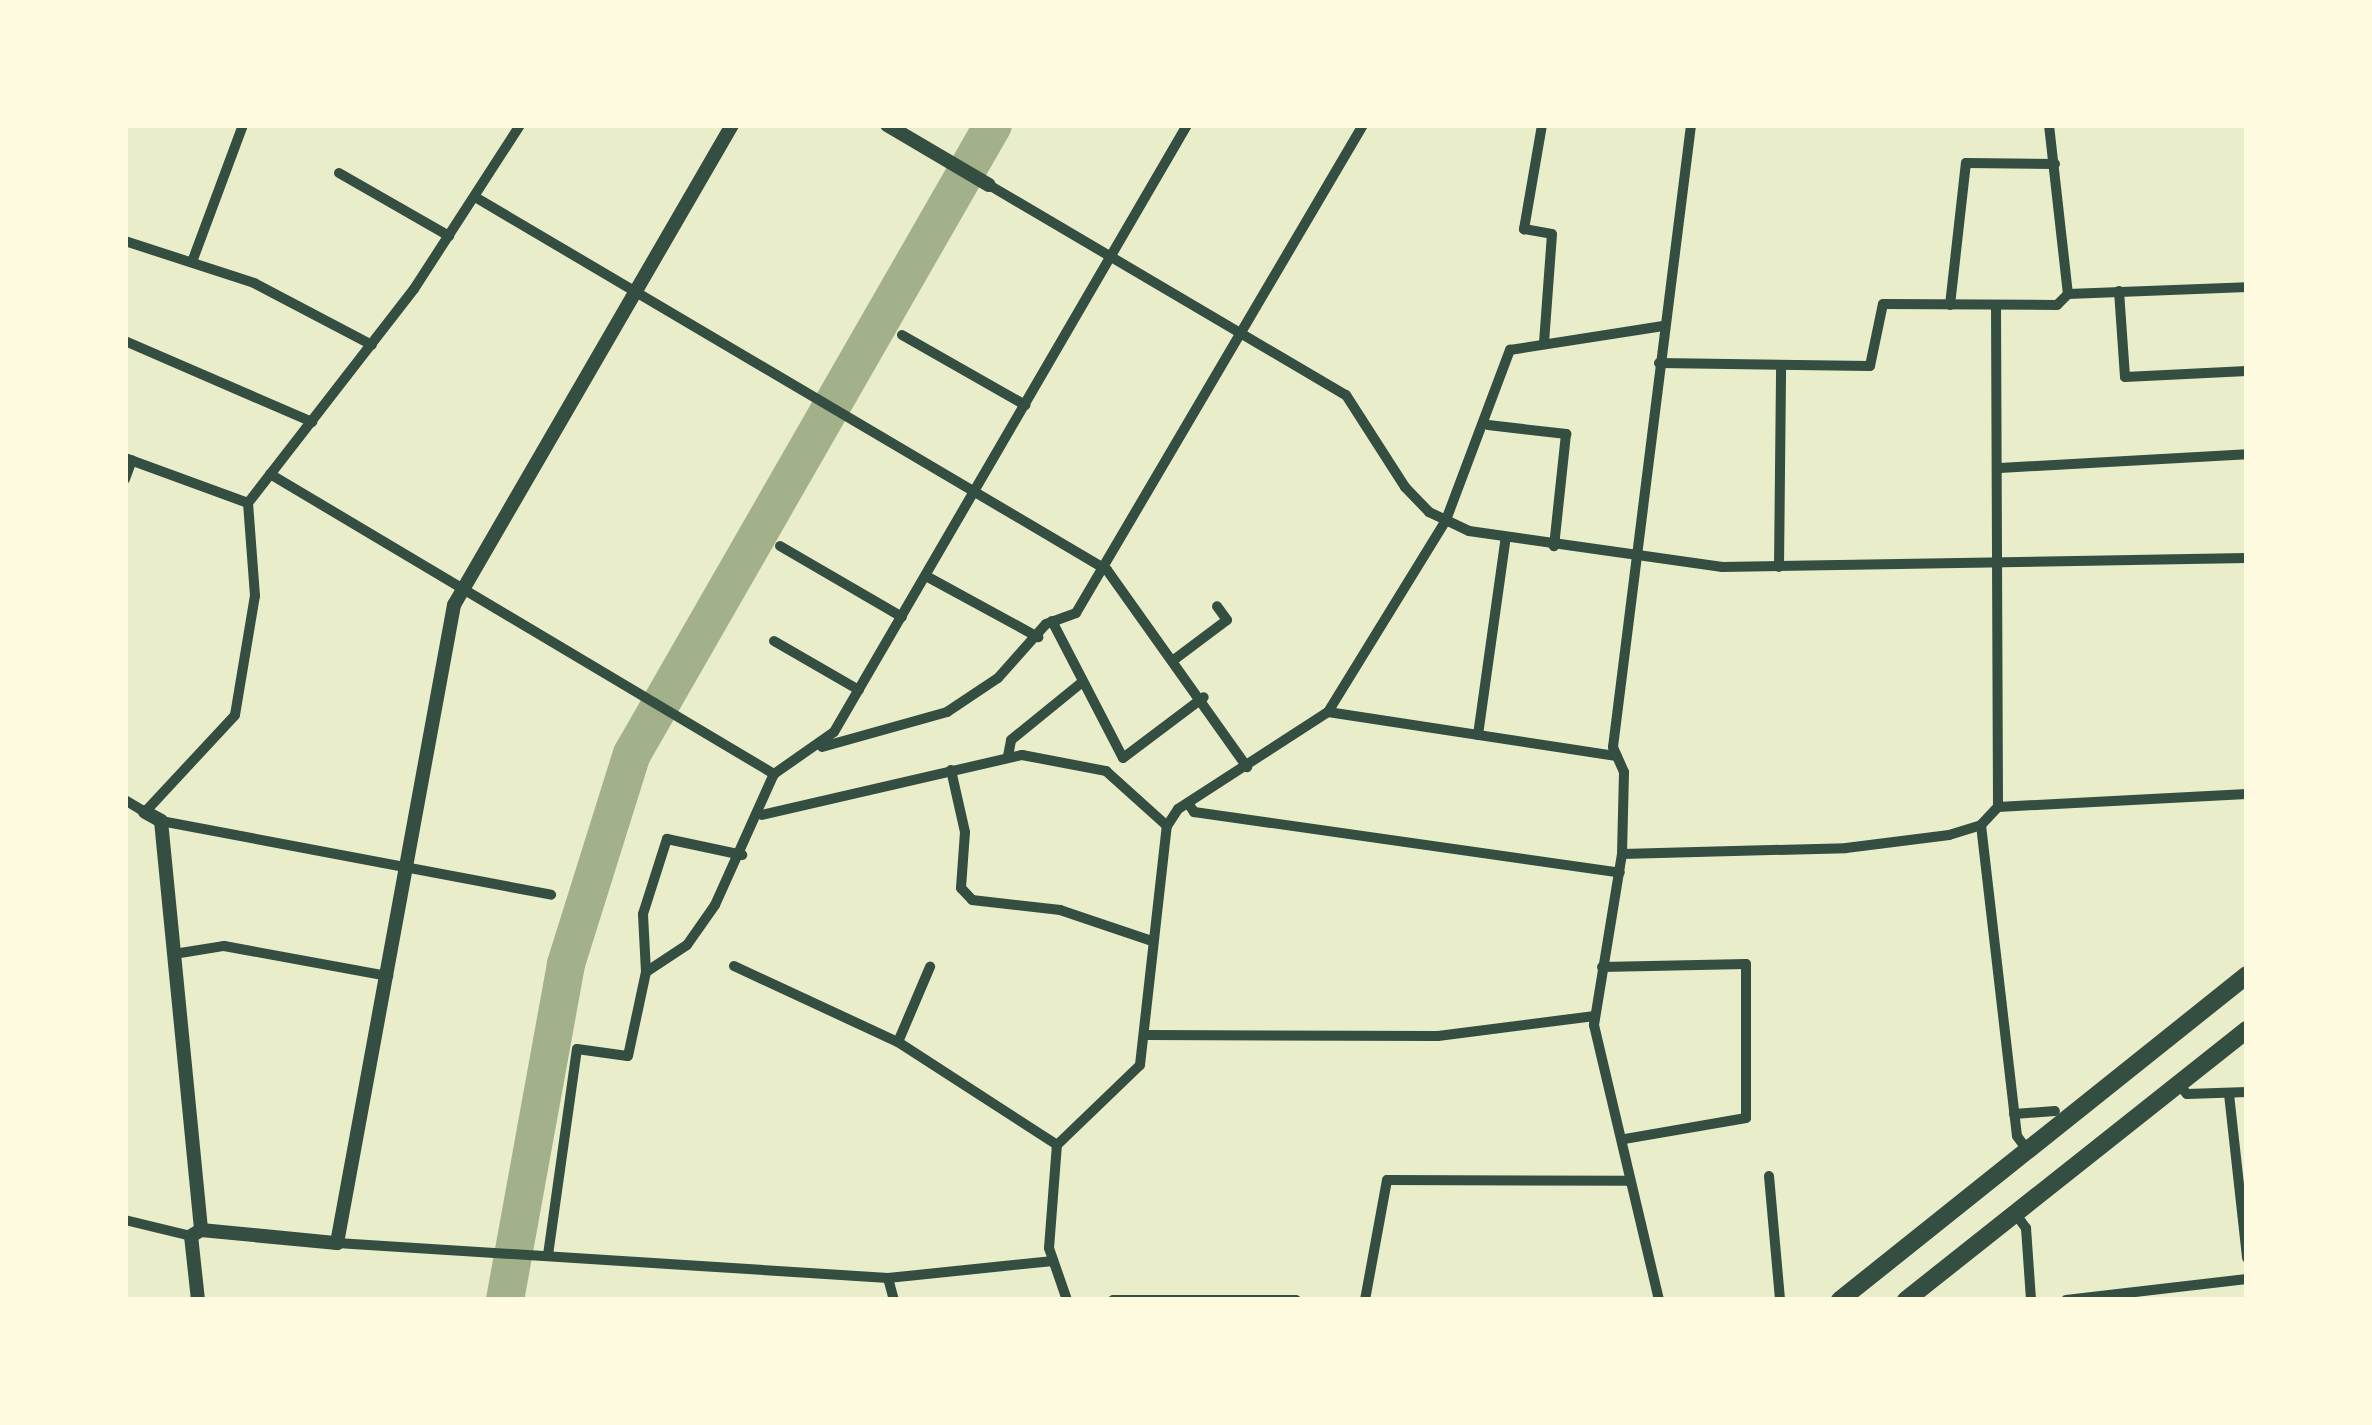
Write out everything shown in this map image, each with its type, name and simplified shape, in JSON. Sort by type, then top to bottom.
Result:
[{"type":"main road","points":[[1840,1300],[2247,975]]},
{"type":"main road","points":[[1906,1300],[2245,1035]]},
{"type":"street","points":[[192,262],[243,125]]},
{"type":"street","points":[[145,812],[225,728],[244,690],[255,596],[248,502],[372,345],[449,236],[520,125]]},
{"type":"street","points":[[338,1242],[463,588],[732,125]]},
{"type":"street","points":[[887,125],[1346,395],[1405,486],[1446,520],[1506,538],[1637,560],[1779,567],[2002,566],[2247,558]]},
{"type":"street","points":[[822,747],[902,617],[1187,125]]},
{"type":"street","points":[[646,972],[687,945],[762,815],[774,774],[822,747],[947,712],[1052,621],[1076,613],[1107,570],[1363,125]]},
{"type":"street","points":[[1542,125],[1524,229],[1552,234],[1544,344]]},
{"type":"street","points":[[1660,1300],[1595,1016],[1620,873],[1617,756],[1659,363],[1691,125]]},
{"type":"street","points":[[2049,125],[2068,294]]},
{"type":"street","points":[[1950,305],[1966,163],[2056,164]]},
{"type":"street","points":[[339,173],[449,236]]},
{"type":"street","points":[[475,196],[1107,570],[1204,697],[1247,767]]},
{"type":"street","points":[[125,242],[192,262],[372,345]]},
{"type":"street","points":[[1659,363],[1870,366],[1883,304],[2057,305],[2068,294],[2247,287]]},
{"type":"street","points":[[2119,292],[2124,378],[2247,372]]},
{"type":"street","points":[[1622,854],[1846,848],[1981,826],[1998,807],[2002,566],[1996,306]]},
{"type":"street","points":[[1068,1300],[1052,1261],[1057,1145],[1131,1080],[1146,1034],[1152,941],[1167,826],[1188,803],[1328,712],[1446,520],[1488,424],[1510,350],[1664,326]]},
{"type":"street","points":[[902,335],[1025,404]]},
{"type":"street","points":[[125,341],[312,422]]},
{"type":"street","points":[[1779,567],[1781,364]]},
{"type":"street","points":[[1488,424],[1566,434],[1554,546]]},
{"type":"street","points":[[2000,468],[2247,454]]},
{"type":"street","points":[[125,479],[128,459],[248,502]]},
{"type":"street","points":[[270,474],[774,774]]},
{"type":"street","points":[[1478,735],[1506,538]]},
{"type":"street","points":[[780,546],[902,617]]},
{"type":"street","points":[[926,576],[1038,637]]},
{"type":"street","points":[[1175,659],[1227,620],[1217,606]]},
{"type":"street","points":[[1052,621],[1080,684],[1123,758],[1204,697]]},
{"type":"street","points":[[774,641],[859,690]]},
{"type":"street","points":[[1008,756],[1012,740],[1080,684]]},
{"type":"street","points":[[1328,712],[1617,756]]},
{"type":"street","points":[[762,815],[1008,756],[1106,771],[1167,826]]},
{"type":"street","points":[[951,770],[965,832],[961,888],[972,900],[1060,910],[1152,941]]},
{"type":"street","points":[[1998,807],[2247,794]]},
{"type":"street","points":[[125,800],[162,821],[552,895]]},
{"type":"street","points":[[1188,803],[1194,812],[1620,873]]},
{"type":"street","points":[[162,821],[196,1233],[198,1300]]},
{"type":"street","points":[[1981,826],[2014,1114],[2028,1151]]},
{"type":"street","points":[[546,1256],[578,1049],[628,1056],[646,972],[643,914],[667,839],[742,854]]},
{"type":"street","points":[[174,954],[224,946],[388,976]]},
{"type":"street","points":[[1602,968],[1746,964],[1746,1118],[1624,1138]]},
{"type":"street","points":[[734,966],[898,1042],[1057,1145]]},
{"type":"street","points":[[898,1042],[930,967]]},
{"type":"street","points":[[1146,1034],[1438,1036],[1595,1016]]},
{"type":"street","points":[[2178,1084],[2187,1094],[2247,1092]]},
{"type":"street","points":[[2229,1094],[2247,1258]]},
{"type":"street","points":[[2014,1114],[2055,1112]]},
{"type":"street","points":[[1769,1176],[1780,1300]]},
{"type":"street","points":[[1364,1300],[1387,1180],[1630,1181]]},
{"type":"street","points":[[2014,1214],[2026,1228],[2030,1300]]},
{"type":"street","points":[[125,1220],[196,1233],[888,1278],[1052,1261]]},
{"type":"street","points":[[888,1278],[894,1300]]},
{"type":"street","points":[[2066,1300],[2247,1280]]},
{"type":"street","points":[[1113,1300],[1296,1300]]},
{"type":"waterway","points":[[505,1300],[566,964],[632,754],[993,125]]}]
